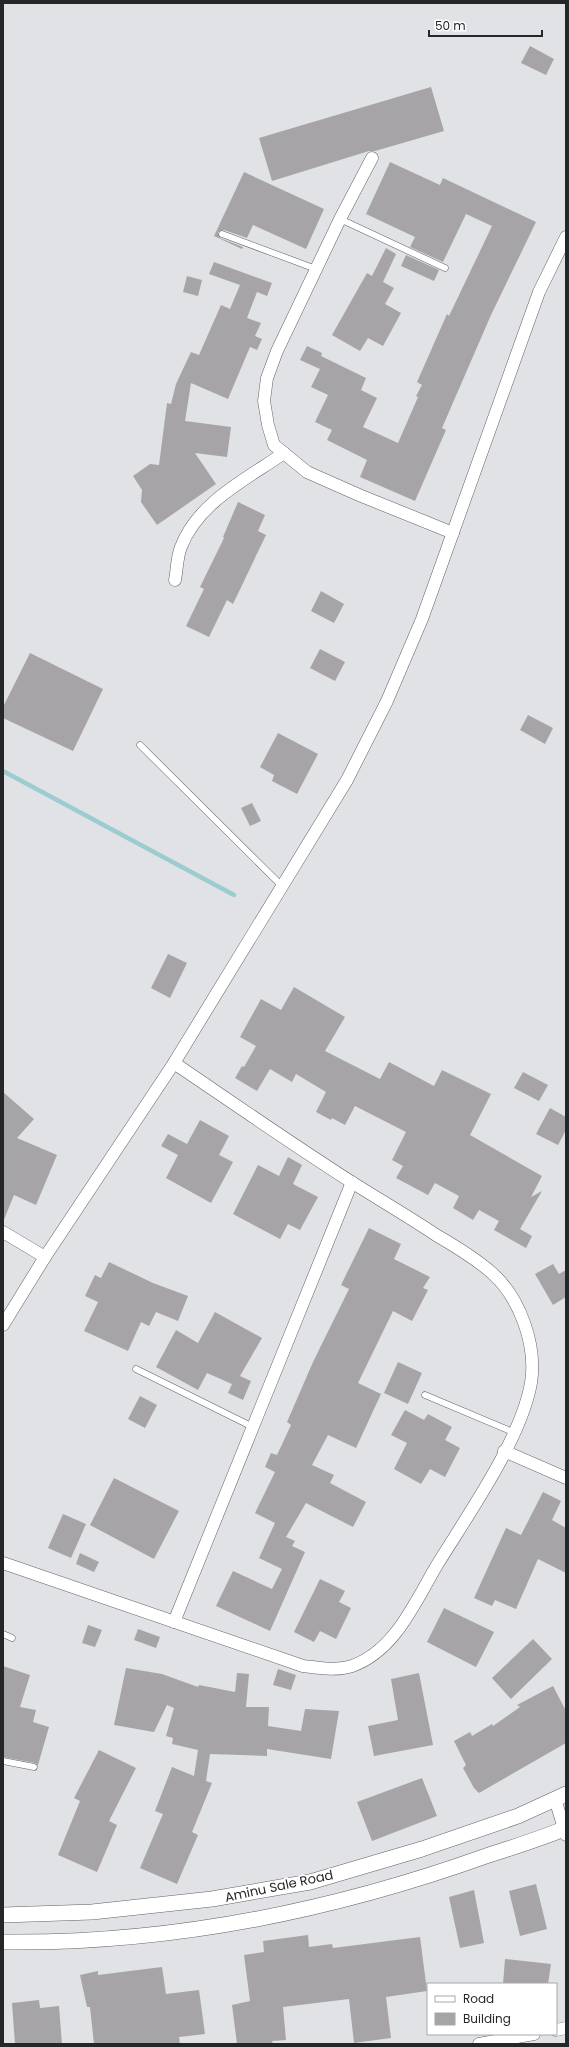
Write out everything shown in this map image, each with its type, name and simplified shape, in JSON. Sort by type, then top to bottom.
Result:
[{"type":"street","points":[[372,158],[340,219],[277,351],[267,378],[264,401],[268,425],[274,445],[307,472],[453,533]]},
{"type":"street","points":[[3,1325],[45,1257],[174,1063],[347,780],[387,701],[422,619],[539,292],[565,240]]},
{"type":"street","points":[[175,580],[180,548],[188,532],[224,493],[284,453]]},
{"type":"street","points":[[3,1563],[303,1666],[326,1669],[350,1666],[372,1656],[395,1634],[504,1451],[524,1407],[531,1382],[530,1342],[517,1306],[493,1274],[457,1248],[352,1182],[174,1063]]},
{"type":"street","points":[[174,1622],[352,1182]]},
{"type":"street","points":[[3,1232],[45,1257]]},
{"type":"street","points":[[504,1451],[566,1478]]},
{"type":"street","points":[[560,1797],[565,1830]]},
{"type":"street","name":"Aminu Sale Road","points":[[3,1915],[92,1912],[189,1902],[310,1882],[422,1849],[496,1824],[560,1797]]},
{"type":"street","name":"Aminu Sale Road","points":[[3,1942],[43,1943],[169,1933],[270,1918],[433,1876],[565,1830]]},
{"type":"street","points":[[479,2044],[528,2035]]},
{"type":"lane","points":[[340,219],[445,268]]},
{"type":"lane","points":[[222,234],[316,269]]},
{"type":"lane","points":[[140,745],[282,886]]},
{"type":"lane","points":[[136,1369],[253,1428]]},
{"type":"lane","points":[[425,1395],[513,1432]]},
{"type":"lane","points":[[3,1634],[12,1638]]},
{"type":"lane","points":[[3,1761],[34,1767]]},
{"type":"building","points":[[530,46],[554,59],[546,75],[521,63]]},
{"type":"building","points":[[431,87],[444,131],[375,151],[369,151],[272,181],[259,138]]},
{"type":"building","points":[[390,162],[440,185],[443,178],[536,222],[491,315],[442,428],[446,430],[415,501],[360,477],[367,460],[327,440],[332,430],[315,422],[328,395],[311,387],[320,369],[300,360],[307,346],[322,353],[321,356],[366,378],[361,390],[377,398],[363,427],[398,443],[418,397],[416,396],[422,385],[417,382],[447,314],[449,316],[492,226],[466,214],[443,262],[410,247],[415,237],[366,214]]},
{"type":"building","points":[[244,172],[324,209],[306,249],[253,225],[247,238],[224,230],[218,232],[220,238],[243,247],[242,249],[214,236]]},
{"type":"building","points":[[386,248],[396,254],[383,282],[394,288],[385,304],[401,313],[383,346],[368,338],[360,351],[332,335],[367,273],[372,276]]},
{"type":"building","points":[[406,255],[439,270],[434,281],[401,266]]},
{"type":"building","points":[[214,262],[272,283],[267,296],[257,292],[247,318],[261,323],[255,336],[262,339],[257,350],[250,347],[228,399],[191,383],[185,421],[231,427],[227,457],[195,453],[216,484],[157,525],[141,502],[142,490],[133,476],[150,464],[159,465],[167,403],[171,404],[176,384],[191,352],[199,355],[221,305],[230,309],[240,285],[209,274]]},
{"type":"building","points":[[187,276],[202,280],[198,296],[183,292]]},
{"type":"building","points":[[238,502],[265,515],[258,531],[266,535],[233,604],[227,600],[209,637],[186,626],[204,589],[200,587],[224,538],[223,537]]},
{"type":"building","points":[[321,591],[344,604],[334,623],[311,611]]},
{"type":"building","points":[[320,649],[345,662],[335,681],[310,668]]},
{"type":"building","points":[[30,653],[103,689],[73,751],[3,718],[3,707]]},
{"type":"building","points":[[528,715],[553,728],[545,744],[520,730]]},
{"type":"building","points":[[278,733],[318,754],[297,794],[272,781],[274,775],[260,767]]},
{"type":"building","points":[[252,803],[261,821],[250,826],[241,808]]},
{"type":"building","points":[[168,954],[187,963],[170,998],[151,988]]},
{"type":"building","points":[[294,987],[345,1017],[325,1051],[380,1079],[389,1062],[434,1086],[442,1070],[491,1094],[470,1135],[542,1176],[531,1197],[542,1191],[520,1229],[532,1236],[526,1248],[494,1230],[499,1221],[479,1210],[473,1220],[453,1208],[459,1196],[435,1183],[428,1195],[396,1178],[403,1166],[392,1160],[406,1132],[355,1106],[345,1125],[332,1118],[331,1120],[316,1112],[326,1092],[296,1074],[292,1082],[270,1069],[257,1091],[235,1078],[242,1066],[244,1067],[256,1046],[240,1037],[261,999],[281,1010]]},
{"type":"building","points":[[523,1072],[548,1085],[539,1101],[514,1088]]},
{"type":"building","points":[[3,1092],[34,1119],[17,1138],[57,1155],[36,1205],[14,1195],[3,1222]]},
{"type":"building","points":[[550,1108],[566,1117],[566,1130],[558,1145],[536,1134]]},
{"type":"building","points":[[200,1120],[229,1136],[219,1155],[233,1162],[211,1203],[166,1178],[178,1155],[161,1146],[168,1134],[187,1144]]},
{"type":"building","points":[[288,1157],[302,1165],[293,1184],[318,1197],[300,1230],[288,1224],[280,1239],[233,1214],[258,1165],[279,1176]]},
{"type":"building","points":[[369,1228],[401,1244],[394,1259],[430,1277],[423,1288],[428,1290],[412,1321],[393,1311],[358,1383],[381,1394],[356,1448],[328,1435],[312,1465],[334,1475],[330,1483],[366,1502],[353,1527],[306,1503],[286,1537],[295,1541],[292,1546],[305,1552],[270,1631],[216,1606],[233,1571],[272,1589],[282,1569],[259,1558],[275,1523],[255,1513],[275,1472],[265,1467],[271,1453],[277,1455],[291,1425],[287,1422],[313,1362],[349,1289],[341,1285]]},
{"type":"building","points":[[109,1262],[153,1283],[188,1296],[178,1321],[156,1312],[149,1326],[141,1322],[128,1351],[84,1331],[98,1302],[85,1296],[95,1275],[101,1278]]},
{"type":"building","points":[[553,1264],[559,1274],[566,1270],[566,1297],[553,1305],[535,1274]]},
{"type":"building","points":[[215,1312],[262,1338],[240,1376],[251,1381],[243,1400],[228,1393],[232,1384],[207,1373],[198,1390],[156,1367],[176,1330],[198,1343]]},
{"type":"building","points":[[398,1362],[422,1373],[408,1404],[384,1393]]},
{"type":"building","points":[[140,1396],[157,1405],[145,1428],[128,1419]]},
{"type":"building","points":[[405,1410],[424,1420],[428,1414],[452,1427],[445,1440],[460,1448],[445,1477],[430,1469],[421,1484],[394,1469],[407,1443],[391,1435]]},
{"type":"building","points":[[114,1478],[179,1511],[154,1559],[90,1525]]},
{"type":"building","points":[[543,1492],[561,1501],[552,1520],[566,1528],[566,1573],[538,1559],[516,1609],[495,1600],[492,1606],[474,1598],[506,1528],[521,1535]]},
{"type":"building","points":[[63,1514],[86,1524],[71,1558],[48,1548]]},
{"type":"building","points":[[80,1553],[99,1562],[94,1572],[76,1564]]},
{"type":"building","points":[[320,1579],[345,1591],[339,1602],[351,1608],[336,1639],[320,1631],[314,1642],[294,1632]]},
{"type":"building","points":[[444,1608],[494,1632],[476,1667],[427,1642]]},
{"type":"building","points":[[88,1625],[102,1630],[95,1647],[82,1643]]},
{"type":"building","points":[[138,1629],[160,1637],[156,1648],[134,1640]]},
{"type":"building","points":[[533,1639],[552,1659],[511,1699],[492,1678]]},
{"type":"building","points":[[3,1666],[30,1675],[20,1707],[36,1710],[33,1722],[49,1727],[38,1765],[35,1763],[3,1757]]},
{"type":"building","points":[[126,1668],[162,1674],[198,1687],[199,1685],[235,1692],[237,1673],[249,1674],[246,1707],[269,1707],[268,1726],[301,1731],[305,1709],[339,1711],[331,1759],[267,1749],[267,1756],[210,1754],[206,1781],[212,1783],[192,1832],[198,1835],[177,1884],[140,1868],[163,1814],[155,1811],[172,1767],[194,1776],[198,1750],[172,1744],[173,1738],[166,1736],[174,1708],[167,1705],[154,1732],[114,1725]]},
{"type":"building","points":[[278,1669],[296,1675],[291,1690],[273,1685]]},
{"type":"building","points":[[419,1673],[433,1745],[374,1756],[368,1726],[398,1720],[391,1679]]},
{"type":"building","points":[[553,1686],[566,1711],[566,1743],[479,1793],[474,1788],[463,1768],[466,1765],[454,1741],[470,1732],[472,1736],[492,1724],[493,1726],[520,1707],[517,1705]]},
{"type":"building","points":[[99,1750],[136,1768],[109,1821],[117,1825],[97,1872],[58,1855],[80,1801],[74,1798]]},
{"type":"building","points":[[422,1778],[437,1816],[372,1841],[357,1802]]},
{"type":"building","points":[[536,1884],[547,1929],[520,1936],[509,1891]]},
{"type":"building","points":[[474,1890],[484,1943],[460,1948],[449,1897]]},
{"type":"building","points":[[308,1935],[309,1947],[332,1944],[333,1948],[420,1937],[427,1991],[386,1997],[391,2038],[354,2043],[349,1999],[283,2007],[286,2040],[272,2041],[273,2044],[237,2044],[232,2005],[250,2001],[244,1955],[264,1952],[263,1941]]},
{"type":"building","points":[[505,1959],[551,1964],[548,1983],[503,1983]]},
{"type":"building","points":[[162,1967],[166,1994],[199,1990],[205,2034],[179,2037],[180,2044],[94,2044],[90,2007],[87,2007],[80,1975],[98,1971],[98,1975]]},
{"type":"building","points":[[39,2000],[40,2008],[59,2006],[62,2044],[15,2044],[12,2003]]},
{"type":"waterway","points":[[3,771],[234,895]]}]
